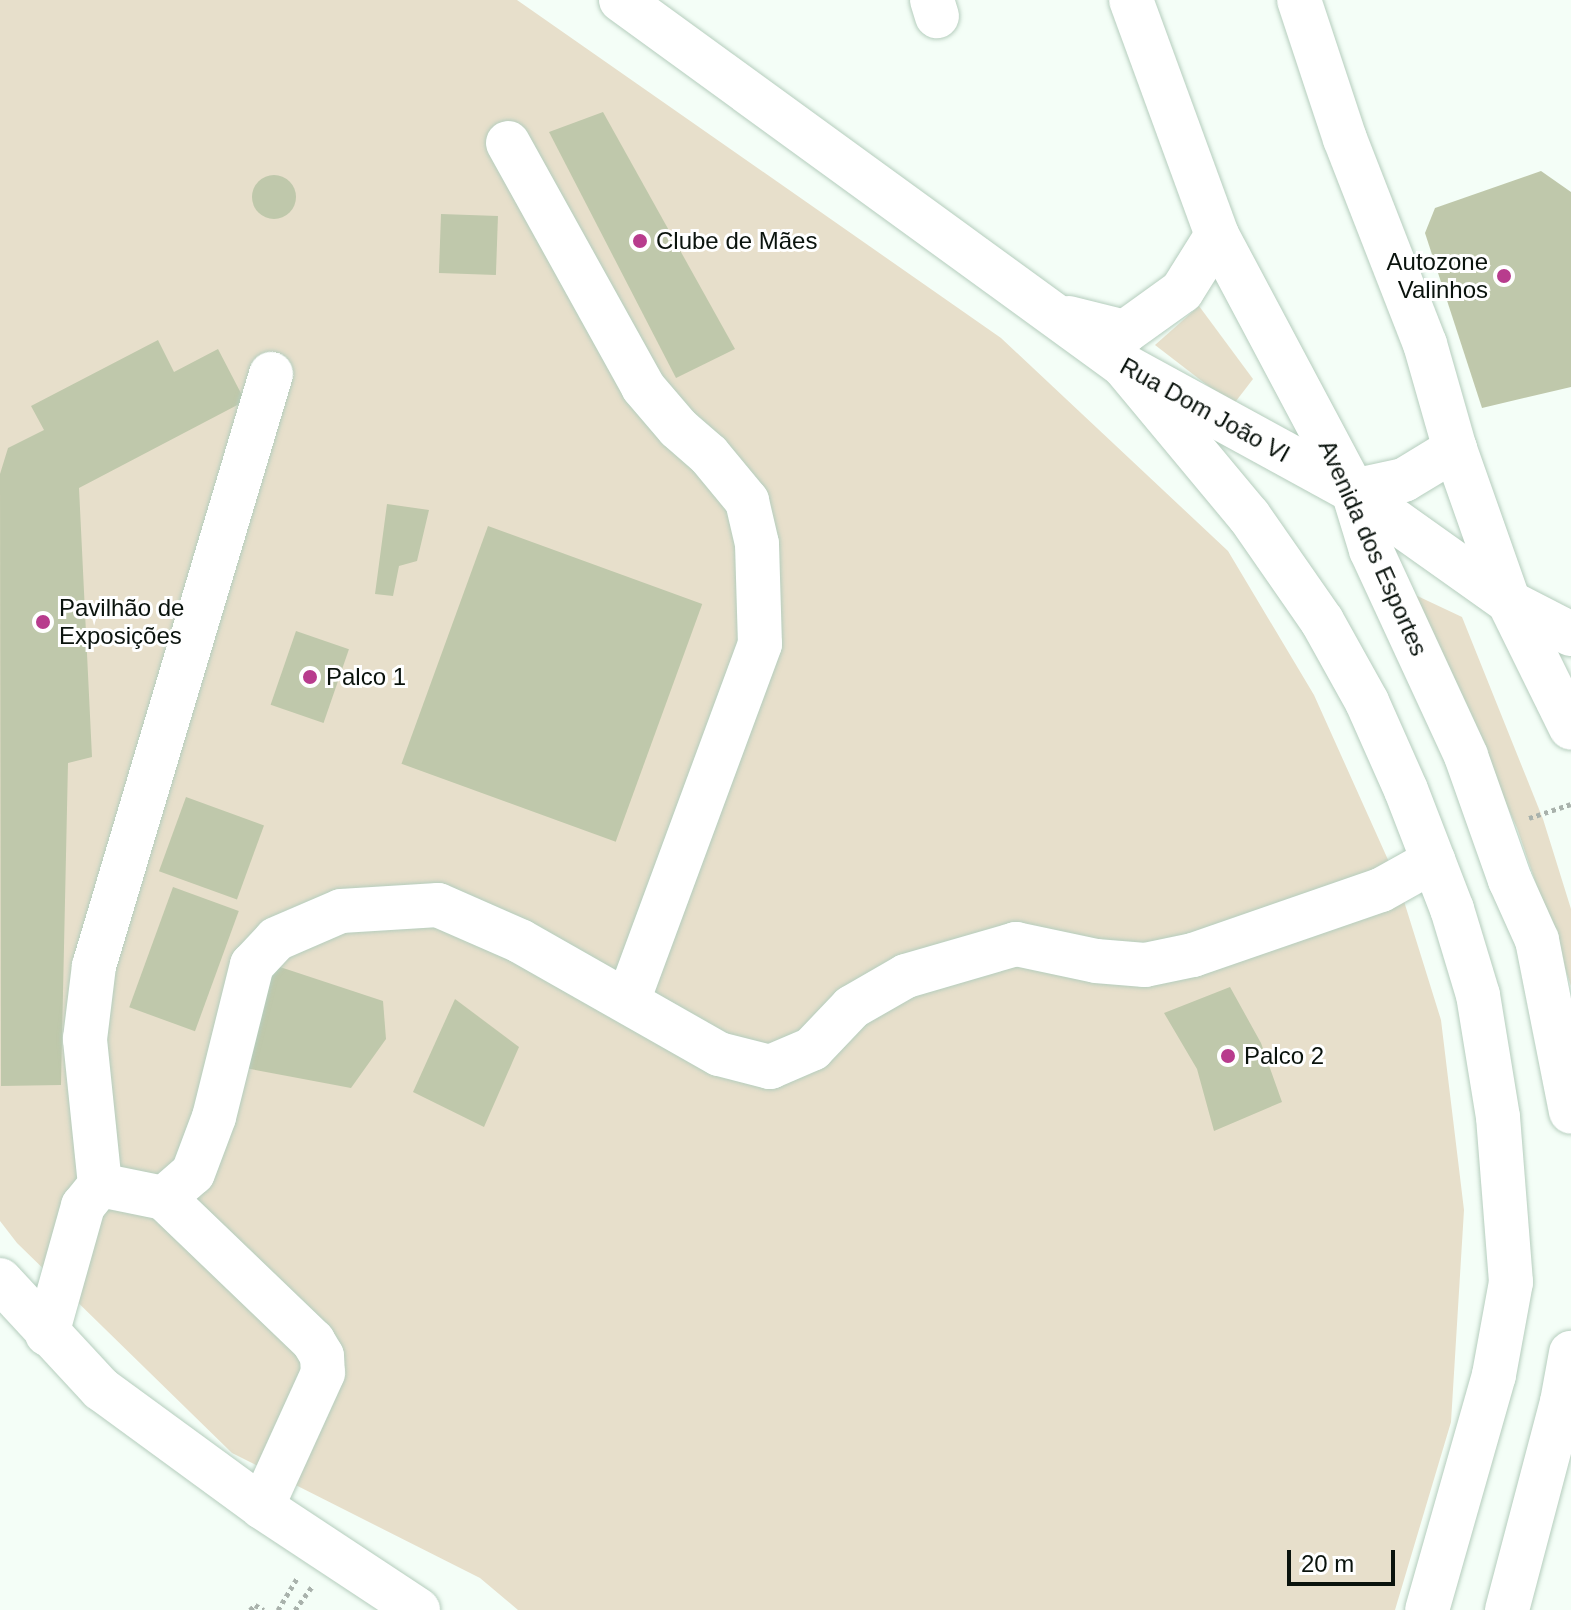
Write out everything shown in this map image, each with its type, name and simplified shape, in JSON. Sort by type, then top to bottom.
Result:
[{"type":"street","name":"Rua Dom João VI","points":[[621,0],[1044,311],[1123,365],[1353,491],[1509,602],[1571,634]]},
{"type":"street","name":"Avenida dos Esportes","points":[[1131,0],[1180,144],[1217,235],[1353,491],[1371,550],[1466,756],[1510,880],[1537,940],[1571,1112]]},
{"type":"street","points":[[1299,0],[1345,139],[1425,344],[1455,449],[1509,602],[1571,728]]},
{"type":"street","points":[[508,143],[643,387],[678,428],[709,455],[747,501],[757,544],[760,644],[628,1001]]},
{"type":"street","name":"Rua Dom João VI","points":[[1044,311],[1125,332],[1182,291],[1217,235]]},
{"type":"street","points":[[1123,365],[1249,516],[1322,621],[1367,702],[1433,861],[1478,995],[1498,1117],[1511,1282],[1494,1375],[1427,1610]]},
{"type":"street","points":[[47,1334],[83,1206],[100,1185],[85,1039],[94,966],[271,374]]},
{"type":"street","points":[[1353,491],[1404,480],[1455,449]]},
{"type":"street","points":[[164,1198],[193,1173],[214,1117],[252,965],[276,939],[341,911],[438,905],[520,941],[719,1054],[770,1067],[812,1049],[852,1007],[906,976],[1016,944],[1096,961],[1145,965],[1193,955],[1381,890],[1433,861]]},
{"type":"street","points":[[100,1185],[164,1198],[313,1341],[322,1356],[323,1373],[262,1507]]},
{"type":"street","points":[[0,1280],[101,1389],[262,1507],[418,1610]]},
{"type":"street","points":[[1507,1610],[1562,1402],[1571,1353]]},
{"type":"path","points":[[250,1610],[255,1605],[264,1610]]},
{"type":"shaded area","points":[[0,0],[517,0],[1001,338],[1228,551],[1314,695],[1398,882],[1441,1020],[1464,1210],[1451,1422],[1395,1610],[518,1610],[480,1578],[232,1453],[17,1243],[0,1221]]},
{"type":"shaded area","points":[[1199,306],[1253,379],[1233,405],[1155,345]]},
{"type":"shaded area","points":[[1411,593],[1462,617],[1543,819],[1571,909],[1571,986],[1517,828]]},
{"type":"building","name":"Clube de Mães","points":[[603,112],[735,349],[676,378],[549,132]]},
{"type":"building","name":"Autozone Valinhos","points":[[1541,171],[1571,192],[1571,387],[1482,408],[1425,233],[1435,208]]},
{"type":"building","points":[[274,175],[290,181],[296,197],[290,213],[274,219],[258,213],[252,197],[258,181]]},
{"type":"building","points":[[441,214],[498,216],[496,275],[439,273]]},
{"type":"building","name":"Pavilhão de Exposições","points":[[158,340],[174,372],[218,349],[245,401],[79,488],[92,757],[68,763],[61,1085],[1,1086],[0,474],[8,448],[44,430],[31,406]]},
{"type":"building","points":[[387,504],[429,510],[417,561],[399,566],[393,596],[375,594]]},
{"type":"building","points":[[488,526],[702,604],[616,842],[401,764]]},
{"type":"building","name":"Palco 1","points":[[296,631],[349,649],[324,723],[271,705]]},
{"type":"building","points":[[186,797],[264,825],[237,900],[159,871]]},
{"type":"building","points":[[173,887],[239,911],[195,1031],[129,1007]]},
{"type":"building","points":[[274,965],[383,1001],[386,1039],[351,1088],[245,1068]]},
{"type":"building","name":"Palco 2","points":[[1230,987],[1261,1043],[1282,1102],[1214,1131],[1197,1069],[1164,1013]]},
{"type":"building","points":[[455,999],[519,1047],[484,1127],[413,1092]]},
{"type":"place","name":"Clube de Mães","points":[[640,241]]},
{"type":"place","name":"Autozone Valinhos","points":[[1504,276]]},
{"type":"place","name":"Pavilhão de Exposições","points":[[43,622]]},
{"type":"place","name":"Palco 1","points":[[310,677]]},
{"type":"place","name":"Palco 2","points":[[1228,1056]]}]
